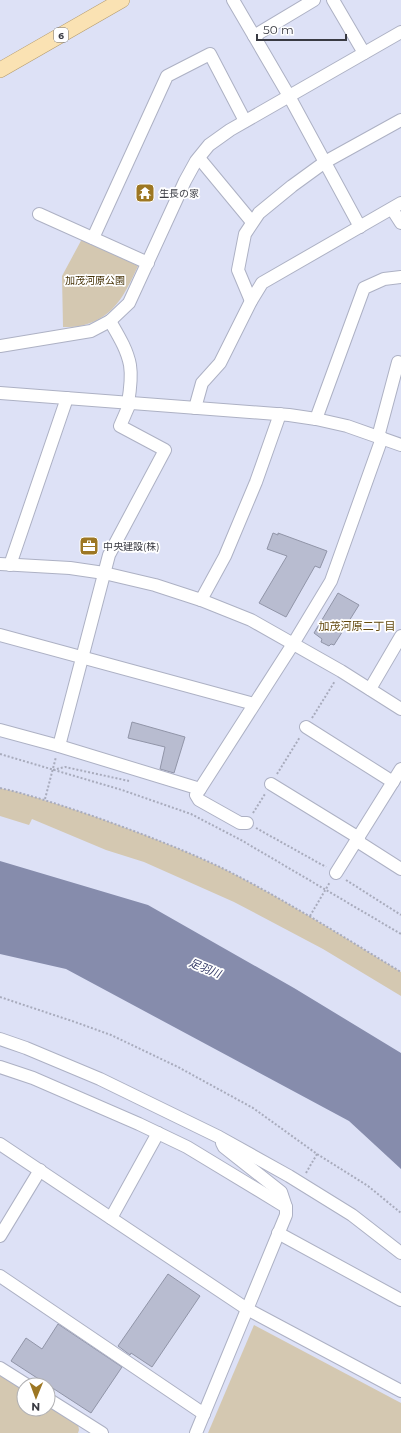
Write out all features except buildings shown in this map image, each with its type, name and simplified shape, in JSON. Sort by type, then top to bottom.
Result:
[{"type":"main road","name":"6","points":[[0,70],[122,0]]},
{"type":"street","points":[[233,0],[360,227]]},
{"type":"street","points":[[254,36],[314,0]]},
{"type":"street","points":[[333,0],[364,53]]},
{"type":"street","points":[[0,346],[91,331],[110,321],[129,303],[185,181],[209,145],[245,121],[401,32]]},
{"type":"street","points":[[93,238],[166,76],[210,54],[245,121]]},
{"type":"street","points":[[251,301],[238,270],[244,234],[258,213],[325,162],[401,120]]},
{"type":"street","points":[[199,158],[252,222]]},
{"type":"street","points":[[195,408],[202,383],[220,362],[251,301],[262,283],[396,206],[401,223]]},
{"type":"street","points":[[39,214],[148,263]]},
{"type":"street","points":[[316,419],[364,288],[384,279],[401,277]]},
{"type":"street","points":[[59,746],[109,555],[165,450],[120,426],[129,403],[131,382],[130,365],[125,347],[110,321]]},
{"type":"street","points":[[247,823],[240,823],[199,800],[196,795],[293,644],[331,581],[380,438],[398,362]]},
{"type":"street","points":[[0,393],[280,414],[316,419],[348,426],[401,445]]},
{"type":"street","points":[[67,398],[5,564],[70,568],[104,573],[201,600],[251,620],[341,671],[401,709]]},
{"type":"street","points":[[201,600],[225,556],[256,482],[280,414]]},
{"type":"street","points":[[0,635],[254,704]]},
{"type":"street","points":[[370,689],[401,636]]},
{"type":"street","points":[[306,727],[393,782]]},
{"type":"street","points":[[0,730],[59,746],[200,789]]},
{"type":"street","points":[[336,873],[401,769]]},
{"type":"street","points":[[271,784],[401,869]]},
{"type":"street","points":[[0,1039],[26,1048],[100,1079],[219,1137],[289,1176],[352,1215],[401,1253]]},
{"type":"street","points":[[0,1067],[33,1078],[188,1147],[286,1207]]},
{"type":"street","points":[[111,1218],[158,1133]]},
{"type":"street","points":[[196,1433],[286,1215],[286,1207],[281,1192],[224,1147],[219,1137]]},
{"type":"street","points":[[0,1144],[247,1309],[401,1391]]},
{"type":"street","points":[[0,1236],[40,1170]]},
{"type":"street","points":[[278,1233],[401,1300]]},
{"type":"street","points":[[0,1276],[204,1414]]},
{"type":"street","points":[[0,1368],[16,1378]]},
{"type":"street","points":[[56,1405],[86,1429],[102,1433]]},
{"type":"path","points":[[287,844],[247,823],[341,671]]},
{"type":"path","points":[[0,754],[122,790],[191,814],[241,840],[401,934]]},
{"type":"path","points":[[52,770],[66,768],[134,782]]},
{"type":"path","points":[[45,800],[52,770]]},
{"type":"path","points":[[0,788],[45,800],[121,826],[222,868],[310,916],[401,972]]},
{"type":"path","points":[[310,916],[325,889]]},
{"type":"path","points":[[1,998],[75,1022],[111,1036],[178,1067],[253,1108],[317,1154],[368,1186],[401,1213]]},
{"type":"path","points":[[311,1165],[317,1154]]},
{"type":"green space","name":"加茂河原公園","points":[[83,237],[138,266],[124,294],[112,310],[95,321],[82,326],[63,327],[62,276]]},
{"type":"green space","points":[[0,788],[45,800],[124,827],[222,868],[313,918],[401,972],[401,996],[323,949],[234,902],[144,862],[106,850],[32,819],[29,825],[0,816]]},
{"type":"green space","points":[[254,1325],[401,1403],[401,1433],[208,1433]]},
{"type":"green space","points":[[0,1375],[16,1385],[16,1417],[56,1417],[56,1410],[78,1424],[79,1430],[78,1433],[0,1433]]},
{"type":"water","name":"足羽川","points":[[0,861],[148,905],[294,988],[401,1053],[401,1169],[349,1121],[66,969],[0,954]]},
{"type":"place","name":"生長の家","points":[[145,193]]},
{"type":"place","name":"中央建設(株)","points":[[89,546]]},
{"type":"district","name":"加茂河原二丁目","points":[[357,626]]}]
